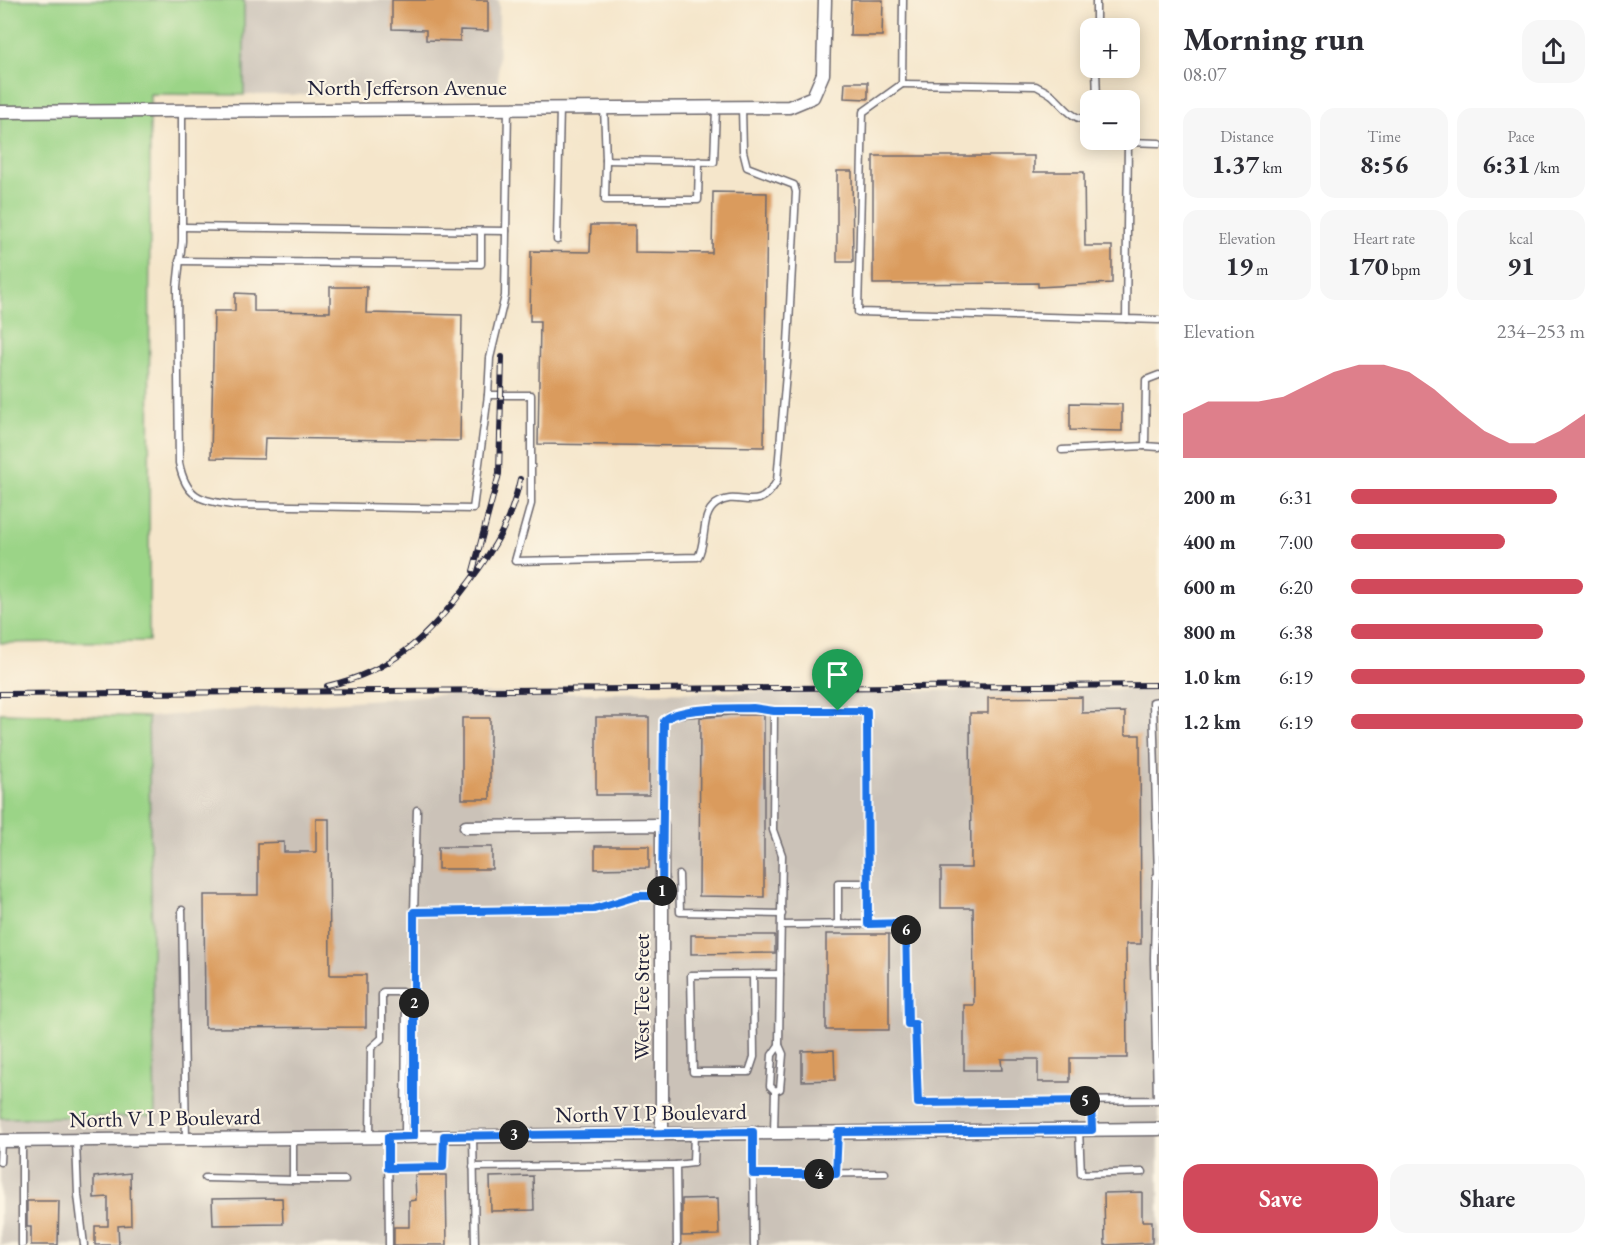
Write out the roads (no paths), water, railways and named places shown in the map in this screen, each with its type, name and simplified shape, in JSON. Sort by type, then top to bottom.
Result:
[{"type":"street","name":"North Jefferson Avenue","points":[[0,112],[789,107],[813,97],[823,74],[825,0]]},
{"type":"street","points":[[466,827],[662,825]]},
{"type":"street","name":"West Tee Street","points":[[662,825],[662,1133]]},
{"type":"street","name":"North V I P Boulevard","points":[[1,1141],[1159,1129]]},
{"type":"lane","points":[[902,84],[903,0]]},
{"type":"lane","points":[[1096,0],[1096,18]]},
{"type":"lane","points":[[1080,120],[1064,109],[1053,95],[1036,86],[902,84],[863,112],[858,312],[1159,320]]},
{"type":"lane","points":[[557,240],[560,107]]},
{"type":"lane","points":[[604,107],[605,200],[698,200],[699,161]]},
{"type":"lane","points":[[488,395],[531,395],[531,504],[514,561],[698,556],[702,550],[709,513],[716,504],[728,500],[753,501],[770,492],[777,480],[787,362],[796,192],[794,185],[747,167],[743,151],[742,107]]},
{"type":"lane","points":[[182,110],[182,227],[177,287],[179,463],[183,482],[193,494],[201,498],[232,505],[473,509],[488,395],[493,335],[501,319],[505,296],[508,108]]},
{"type":"lane","points":[[606,160],[714,162],[716,108]]},
{"type":"lane","points":[[1140,141],[1159,142]]},
{"type":"lane","points":[[1126,319],[1127,150]]},
{"type":"lane","points":[[182,227],[506,231]]},
{"type":"lane","points":[[179,261],[481,264],[482,231]]},
{"type":"lane","points":[[1145,446],[1146,380],[1159,375]]},
{"type":"lane","points":[[1062,450],[1159,447]]},
{"type":"lane","points":[[782,925],[906,923],[908,1024],[915,1024],[918,1103],[1156,1100],[1154,958],[1158,877],[1156,701]]},
{"type":"lane","points":[[662,825],[664,721],[669,715],[753,708],[774,711],[867,711],[868,924]]},
{"type":"lane","points":[[774,711],[773,830],[782,855],[779,1045],[783,1054],[780,1089],[775,1091]]},
{"type":"lane","points":[[410,1136],[417,810]]},
{"type":"lane","points":[[679,875],[680,912],[782,914]]},
{"type":"lane","points":[[838,924],[838,883],[867,883]]},
{"type":"lane","points":[[414,912],[594,909],[637,896],[662,896]]},
{"type":"lane","points":[[182,910],[186,1139]]},
{"type":"lane","points":[[753,974],[754,1057],[749,1072],[693,1072],[692,975],[753,974],[780,974]]},
{"type":"lane","points":[[370,1137],[371,1048],[382,1038],[383,992],[402,992],[406,998],[410,1136]]},
{"type":"lane","points":[[774,1132],[775,1091],[770,1086],[772,1055],[779,1045]]},
{"type":"lane","points":[[1091,1101],[1081,1174],[1143,1172]]},
{"type":"lane","points":[[753,1132],[754,1245]]},
{"type":"lane","points":[[836,1174],[838,1132]]},
{"type":"lane","points":[[473,1167],[693,1164],[694,1133]]},
{"type":"lane","points":[[388,1168],[443,1167],[444,1136]]},
{"type":"lane","points":[[473,1136],[474,1245]]},
{"type":"lane","points":[[388,1137],[389,1245]]},
{"type":"lane","points":[[293,1138],[293,1180]]},
{"type":"lane","points":[[22,1140],[22,1245]]},
{"type":"lane","points":[[76,1140],[78,1195],[84,1245]]},
{"type":"lane","points":[[0,1162],[1,1141]]},
{"type":"lane","points":[[676,1165],[677,1245]]},
{"type":"lane","points":[[753,1174],[885,1173]]},
{"type":"lane","points":[[205,1178],[345,1180]]},
{"type":"railway","points":[[473,571],[499,474],[502,357]]},
{"type":"railway","points":[[327,686],[373,671],[392,660],[409,648],[440,618],[470,581],[495,544],[507,521],[520,479]]},
{"type":"railway","points":[[0,694],[1159,685]]}]
